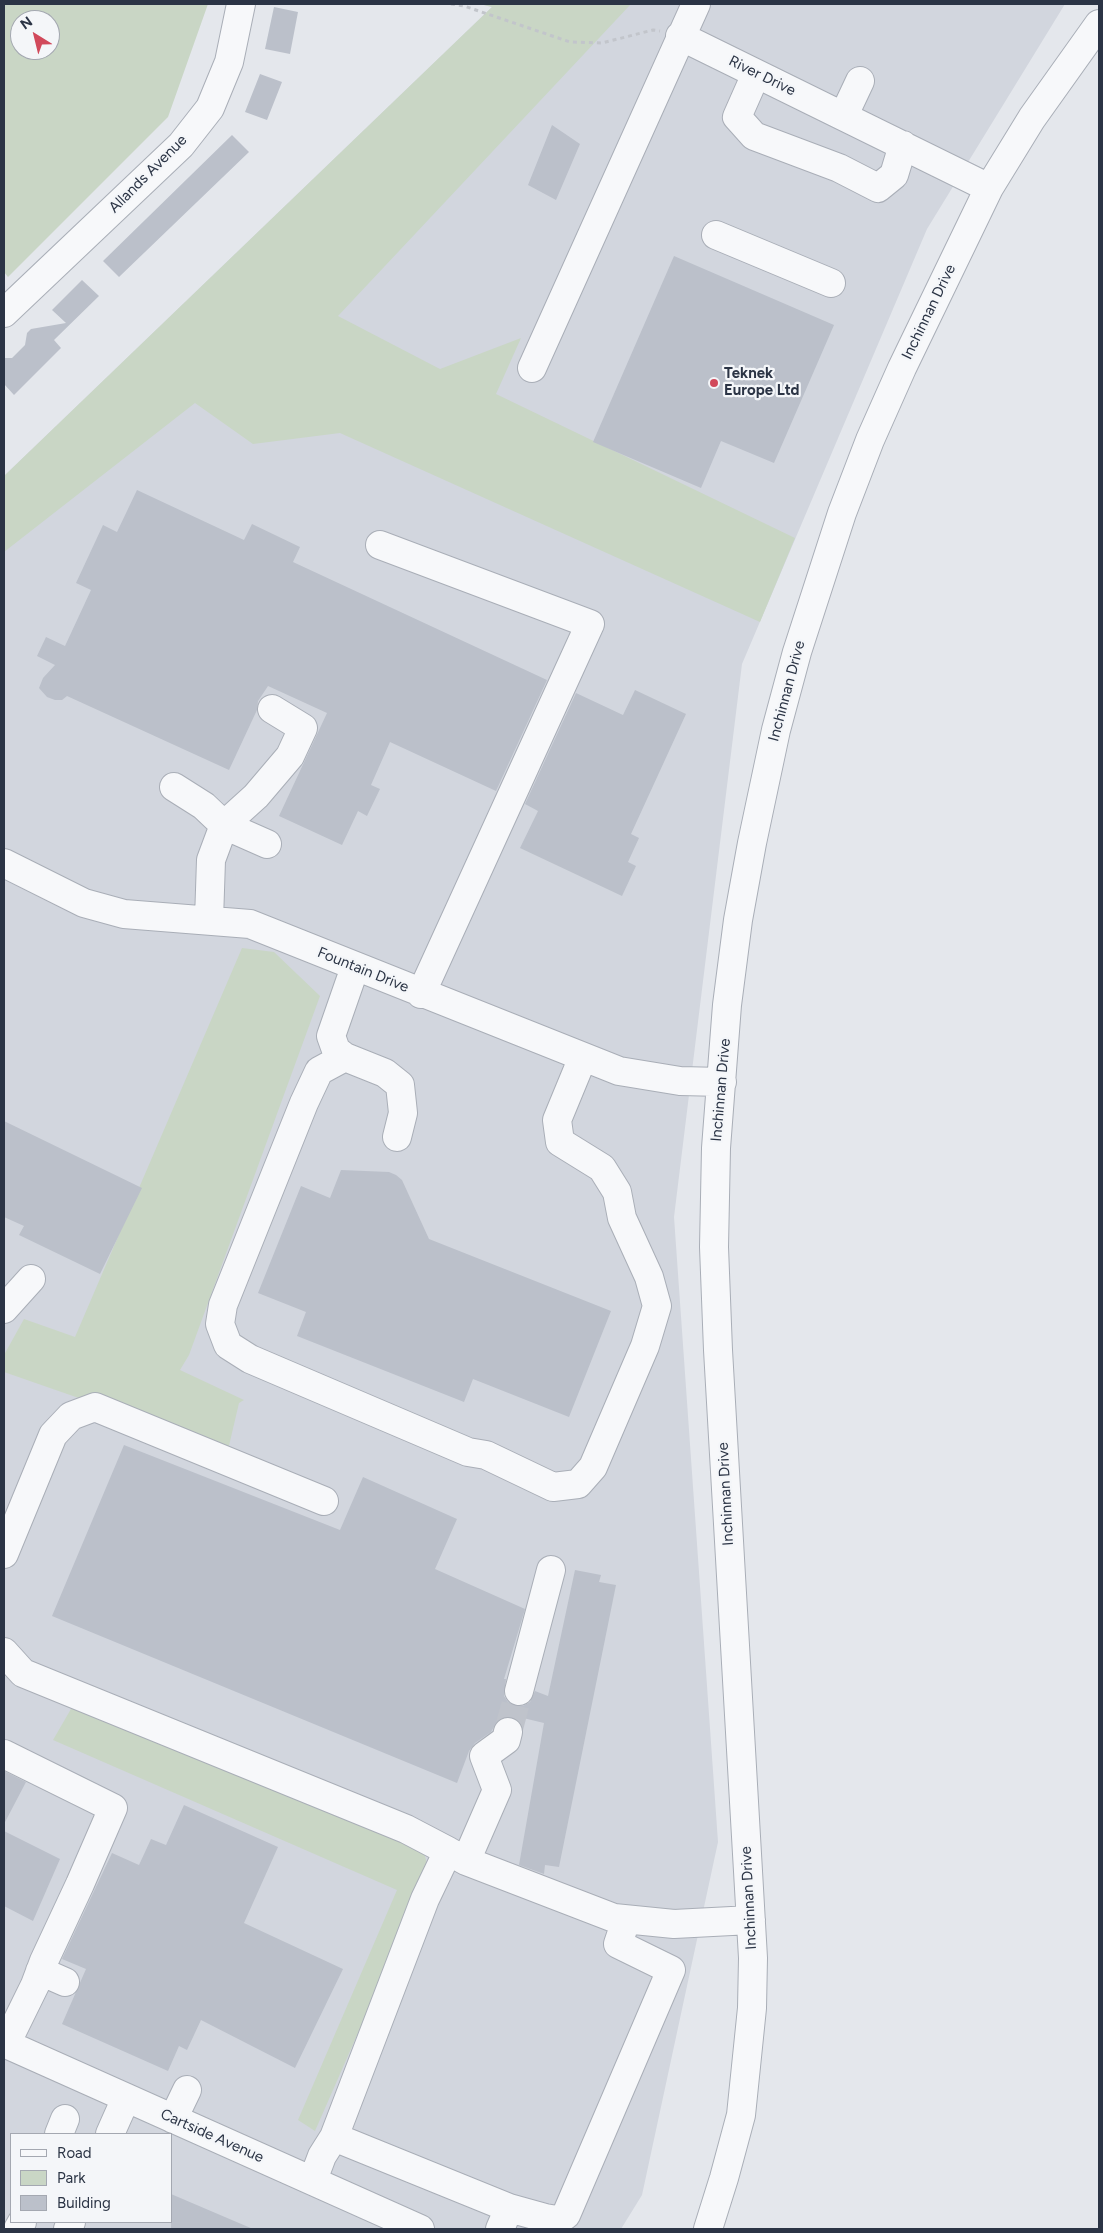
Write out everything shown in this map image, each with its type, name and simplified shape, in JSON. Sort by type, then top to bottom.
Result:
[{"type":"street","name":"Allands Avenue","points":[[4,313],[181,145],[210,108],[229,62],[241,4]]},
{"type":"street","points":[[532,368],[696,4]]},
{"type":"street","name":"Inchinnan Drive","points":[[708,2229],[741,2115],[752,2008],[753,1958],[718,1350],[714,1247],[716,1148],[728,1005],[745,882],[765,781],[796,652],[842,513],[870,440],[902,368],[989,188],[1032,118],[1099,24]]},
{"type":"street","name":"River Drive","points":[[680,36],[903,144],[989,188]]},
{"type":"street","points":[[756,74],[737,117],[754,136],[839,168],[878,188],[894,175],[903,144]]},
{"type":"street","points":[[844,115],[860,81]]},
{"type":"street","points":[[716,235],[831,283]]},
{"type":"street","points":[[380,544],[590,624],[421,994]]},
{"type":"street","points":[[208,920],[211,860],[224,824],[256,796],[290,756],[303,728],[272,709]]},
{"type":"street","points":[[174,787],[204,806],[224,824],[267,844]]},
{"type":"street","name":"Fountain Drive","points":[[4,863],[84,903],[124,914],[250,924],[421,994],[618,1071],[680,1081],[722,1082]]},
{"type":"street","points":[[355,967],[331,1036],[336,1050],[345,1057],[385,1073],[400,1085],[403,1113],[397,1137]]},
{"type":"street","points":[[345,1057],[319,1071],[304,1103],[223,1305],[220,1324],[228,1345],[259,1363],[468,1452],[486,1455],[552,1487],[578,1484],[593,1467],[645,1346],[657,1306],[649,1277],[622,1218],[617,1192],[602,1168],[560,1142],[557,1120],[583,1057]]},
{"type":"street","points":[[4,1309],[31,1279]]},
{"type":"street","points":[[4,1554],[53,1435],[72,1416],[95,1407],[324,1501]]},
{"type":"street","points":[[519,1691],[551,1570]]},
{"type":"street","points":[[4,1652],[23,1673],[406,1829],[457,1856],[614,1918],[674,1924],[751,1920]]},
{"type":"street","points":[[313,2180],[322,2156],[334,2137],[426,1899],[457,1856],[497,1790],[484,1756],[506,1740],[508,1732]]},
{"type":"street","points":[[4,1754],[113,1808],[40,1970],[36,1985],[5,2043]]},
{"type":"street","points":[[334,2137],[504,2218],[545,2218],[557,2220],[566,2215],[671,1970],[618,1944],[626,1920]]},
{"type":"street","points":[[40,1970],[65,1982]]},
{"type":"street","name":"Cartside Avenue","points":[[5,2043],[313,2180],[406,2226]]},
{"type":"street","points":[[173,2119],[187,2090]]},
{"type":"street","points":[[110,2133],[126,2098]]},
{"type":"path","points":[[451,4],[464,6],[570,42],[602,43],[653,30],[680,36]]},
{"type":"shaded area","points":[[480,4],[1065,4],[927,229],[742,664],[674,1217],[718,1842],[642,2195],[621,2229],[4,2229],[4,476],[492,7]]},
{"type":"green space","points":[[4,4],[208,4],[168,117],[8,277],[4,272]]},
{"type":"green space","points":[[480,4],[631,4],[338,316],[440,369],[521,338],[496,394],[795,538],[760,622],[340,433],[253,444],[195,403],[4,552],[4,476],[492,7]]},
{"type":"green space","points":[[242,948],[274,952],[320,996],[189,1355],[180,1370],[244,1400],[239,1403],[228,1450],[4,1372],[4,1355],[24,1319],[75,1337]]},
{"type":"green space","points":[[75,1702],[422,1845],[429,1871],[315,2131],[298,2120],[397,1890],[53,1740]]},
{"type":"building","points":[[274,7],[298,12],[290,54],[265,49]]},
{"type":"building","points":[[260,74],[282,82],[267,120],[245,112]]},
{"type":"building","points":[[552,125],[580,144],[556,200],[528,185]]},
{"type":"building","points":[[232,135],[249,152],[119,277],[103,261]]},
{"type":"building","name":"Teknek Europe Ltd","points":[[674,256],[834,325],[774,463],[721,441],[701,488],[593,442]]},
{"type":"building","points":[[82,280],[99,296],[54,340],[61,348],[14,395],[4,384],[4,358],[12,358],[25,345],[27,333],[31,329],[66,323],[52,310]]},
{"type":"building","points":[[137,490],[244,540],[252,524],[300,547],[293,562],[547,680],[496,791],[390,742],[371,785],[380,789],[367,816],[358,811],[342,845],[279,816],[327,713],[268,686],[258,701],[257,710],[229,770],[67,696],[62,700],[47,697],[39,688],[43,678],[55,665],[37,656],[46,637],[65,646],[91,590],[76,583],[103,525],[117,532]]},
{"type":"building","points":[[635,690],[686,714],[631,834],[639,838],[628,862],[636,866],[622,896],[520,848],[538,811],[525,804],[576,693],[623,715]]},
{"type":"building","points":[[4,1121],[142,1188],[100,1274],[19,1235],[24,1226],[4,1217]]},
{"type":"building","points":[[341,1170],[389,1172],[396,1175],[402,1180],[429,1239],[611,1311],[569,1417],[473,1379],[464,1402],[297,1336],[306,1312],[258,1293],[301,1186],[330,1198]]},
{"type":"building","points":[[124,1445],[340,1530],[363,1477],[457,1519],[435,1569],[525,1609],[504,1679],[506,1679],[504,1696],[508,1702],[515,1706],[523,1706],[530,1702],[535,1691],[548,1696],[575,1570],[601,1575],[599,1582],[616,1585],[559,1867],[545,1865],[544,1874],[519,1865],[544,1723],[502,1713],[491,1732],[475,1743],[469,1751],[457,1783],[52,1616]]},
{"type":"building","points":[[4,1771],[26,1782],[4,1824]]},
{"type":"building","points":[[184,1805],[278,1847],[244,1923],[343,1969],[295,2068],[201,2020],[187,2050],[179,2046],[168,2071],[62,2024],[86,1969],[62,1959],[112,1853],[139,1865],[151,1839],[166,1845]]},
{"type":"building","points":[[4,1831],[60,1859],[33,1921],[4,1906]]},
{"type":"building","points":[[172,2194],[253,2229],[171,2229]]},
{"type":"tunnel","points":[[508,1732],[519,1691]]},
{"type":"place","name":"Teknek Europe Ltd","points":[[714,383]]}]
